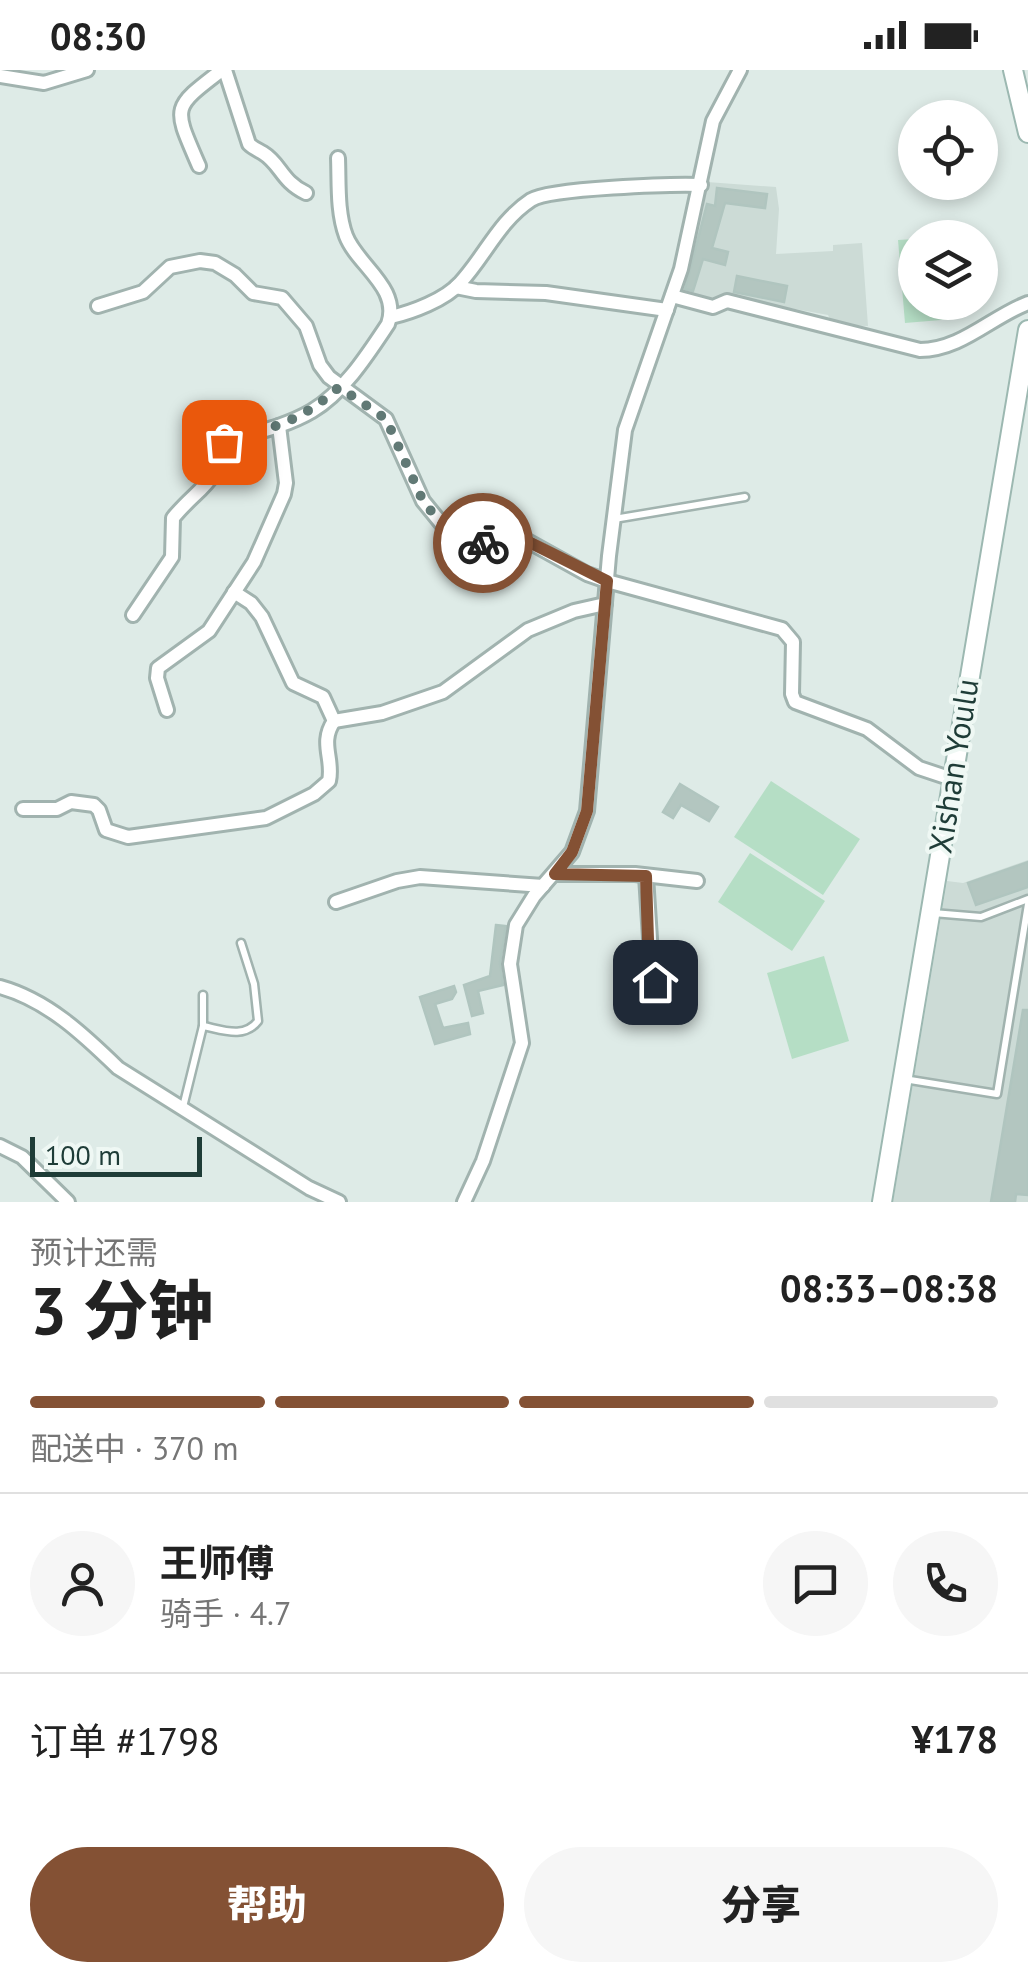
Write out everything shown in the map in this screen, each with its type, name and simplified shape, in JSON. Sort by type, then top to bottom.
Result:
[{"type":"street","points":[[0,76],[44,82],[87,70]]},
{"type":"street","points":[[199,166],[180,118],[180,107],[193,90],[224,70],[253,150],[265,154],[289,185],[306,192]]},
{"type":"street","points":[[464,1202],[484,1161],[522,1042],[510,964],[512,938],[527,905],[572,852],[587,811],[613,520],[625,430],[670,303],[701,185],[713,121],[740,70]]},
{"type":"street","points":[[1013,70],[1028,133]]},
{"type":"street","points":[[338,158],[345,233],[350,246],[378,278],[391,317]]},
{"type":"street","points":[[133,615],[172,557],[173,518],[214,478],[224,442],[279,426],[316,409],[378,340],[391,317],[440,298],[456,287],[502,227],[537,197],[611,188],[701,185]]},
{"type":"street","points":[[98,306],[146,290],[170,267],[200,262],[215,263],[235,274],[253,294],[271,294],[288,302],[308,329],[320,364],[339,387],[386,419],[423,501],[462,550],[470,551],[489,539],[513,534],[607,581],[782,629],[793,642],[794,702],[867,729],[919,768],[952,779]]},
{"type":"street","points":[[456,287],[713,307],[727,301],[920,350],[950,345],[1028,303]]},
{"type":"street","name":"Xishan Youlu","points":[[882,1202],[1028,330]]},
{"type":"street","points":[[167,710],[156,675],[158,668],[209,630],[254,562],[284,494],[279,426]]},
{"type":"street","points":[[23,809],[58,809],[71,802],[90,804],[99,810],[106,830],[128,838],[266,818],[314,794],[330,781],[325,744],[334,722],[322,697],[289,678],[262,617],[234,592]]},
{"type":"street","points":[[334,722],[367,717],[433,697],[454,686],[528,630],[574,611],[605,604]]},
{"type":"street","points":[[555,874],[697,881]]},
{"type":"street","points":[[646,876],[652,970],[665,1000],[666,1015]]},
{"type":"street","points":[[336,902],[397,880],[420,877],[543,886]]},
{"type":"street","points":[[0,986],[36,999],[92,1042],[118,1068],[336,1202]]},
{"type":"street","points":[[0,1146],[22,1157],[68,1202]]},
{"type":"lane","points":[[613,520],[745,497]]},
{"type":"lane","points":[[902,1079],[997,1094],[1028,901],[981,917],[930,912]]},
{"type":"lane","points":[[203,1026],[241,1033],[258,1021],[254,984],[241,943]]},
{"type":"lane","points":[[182,1107],[203,1026],[203,995]]},
{"type":"shaded area","points":[[707,182],[776,187],[776,254],[833,251],[833,245],[862,243],[868,326],[833,325],[828,315],[719,295],[714,301],[679,292],[703,210]]},
{"type":"shaded area","points":[[1028,860],[1028,1202],[893,1202],[947,881],[963,883]]},
{"type":"green space","points":[[771,781],[860,839],[823,895],[734,837]]},
{"type":"green space","points":[[750,853],[825,901],[792,951],[718,902]]},
{"type":"green space","points":[[824,956],[849,1041],[792,1059],[767,973]]},
{"type":"building","points":[[717,188],[767,194],[765,208],[725,203],[712,248],[728,252],[725,265],[703,259],[693,291],[685,289],[707,204],[715,206]]},
{"type":"building","points":[[737,276],[787,286],[784,302],[734,292]]},
{"type":"building","points":[[680,784],[718,807],[709,821],[681,805],[673,818],[663,812]]},
{"type":"building","points":[[1028,862],[1028,887],[976,905],[968,883]]},
{"type":"building","points":[[496,925],[506,926],[500,963],[503,985],[478,991],[483,1013],[472,1016],[464,985],[490,976]]},
{"type":"building","points":[[454,986],[452,999],[435,1004],[443,1028],[468,1023],[470,1034],[435,1044],[420,997]]},
{"type":"building","points":[[1023,1010],[1028,1010],[1028,1195],[1016,1194],[1015,1202],[991,1202]]},
{"type":"way so far","points":[[224,442],[309,413],[339,387],[386,419],[423,501],[462,550],[470,551],[483,543]]},
{"type":"route","points":[[483,543],[496,537],[520,536],[607,581],[587,811],[579,839],[555,874],[646,876],[648,940],[655,982]]}]
